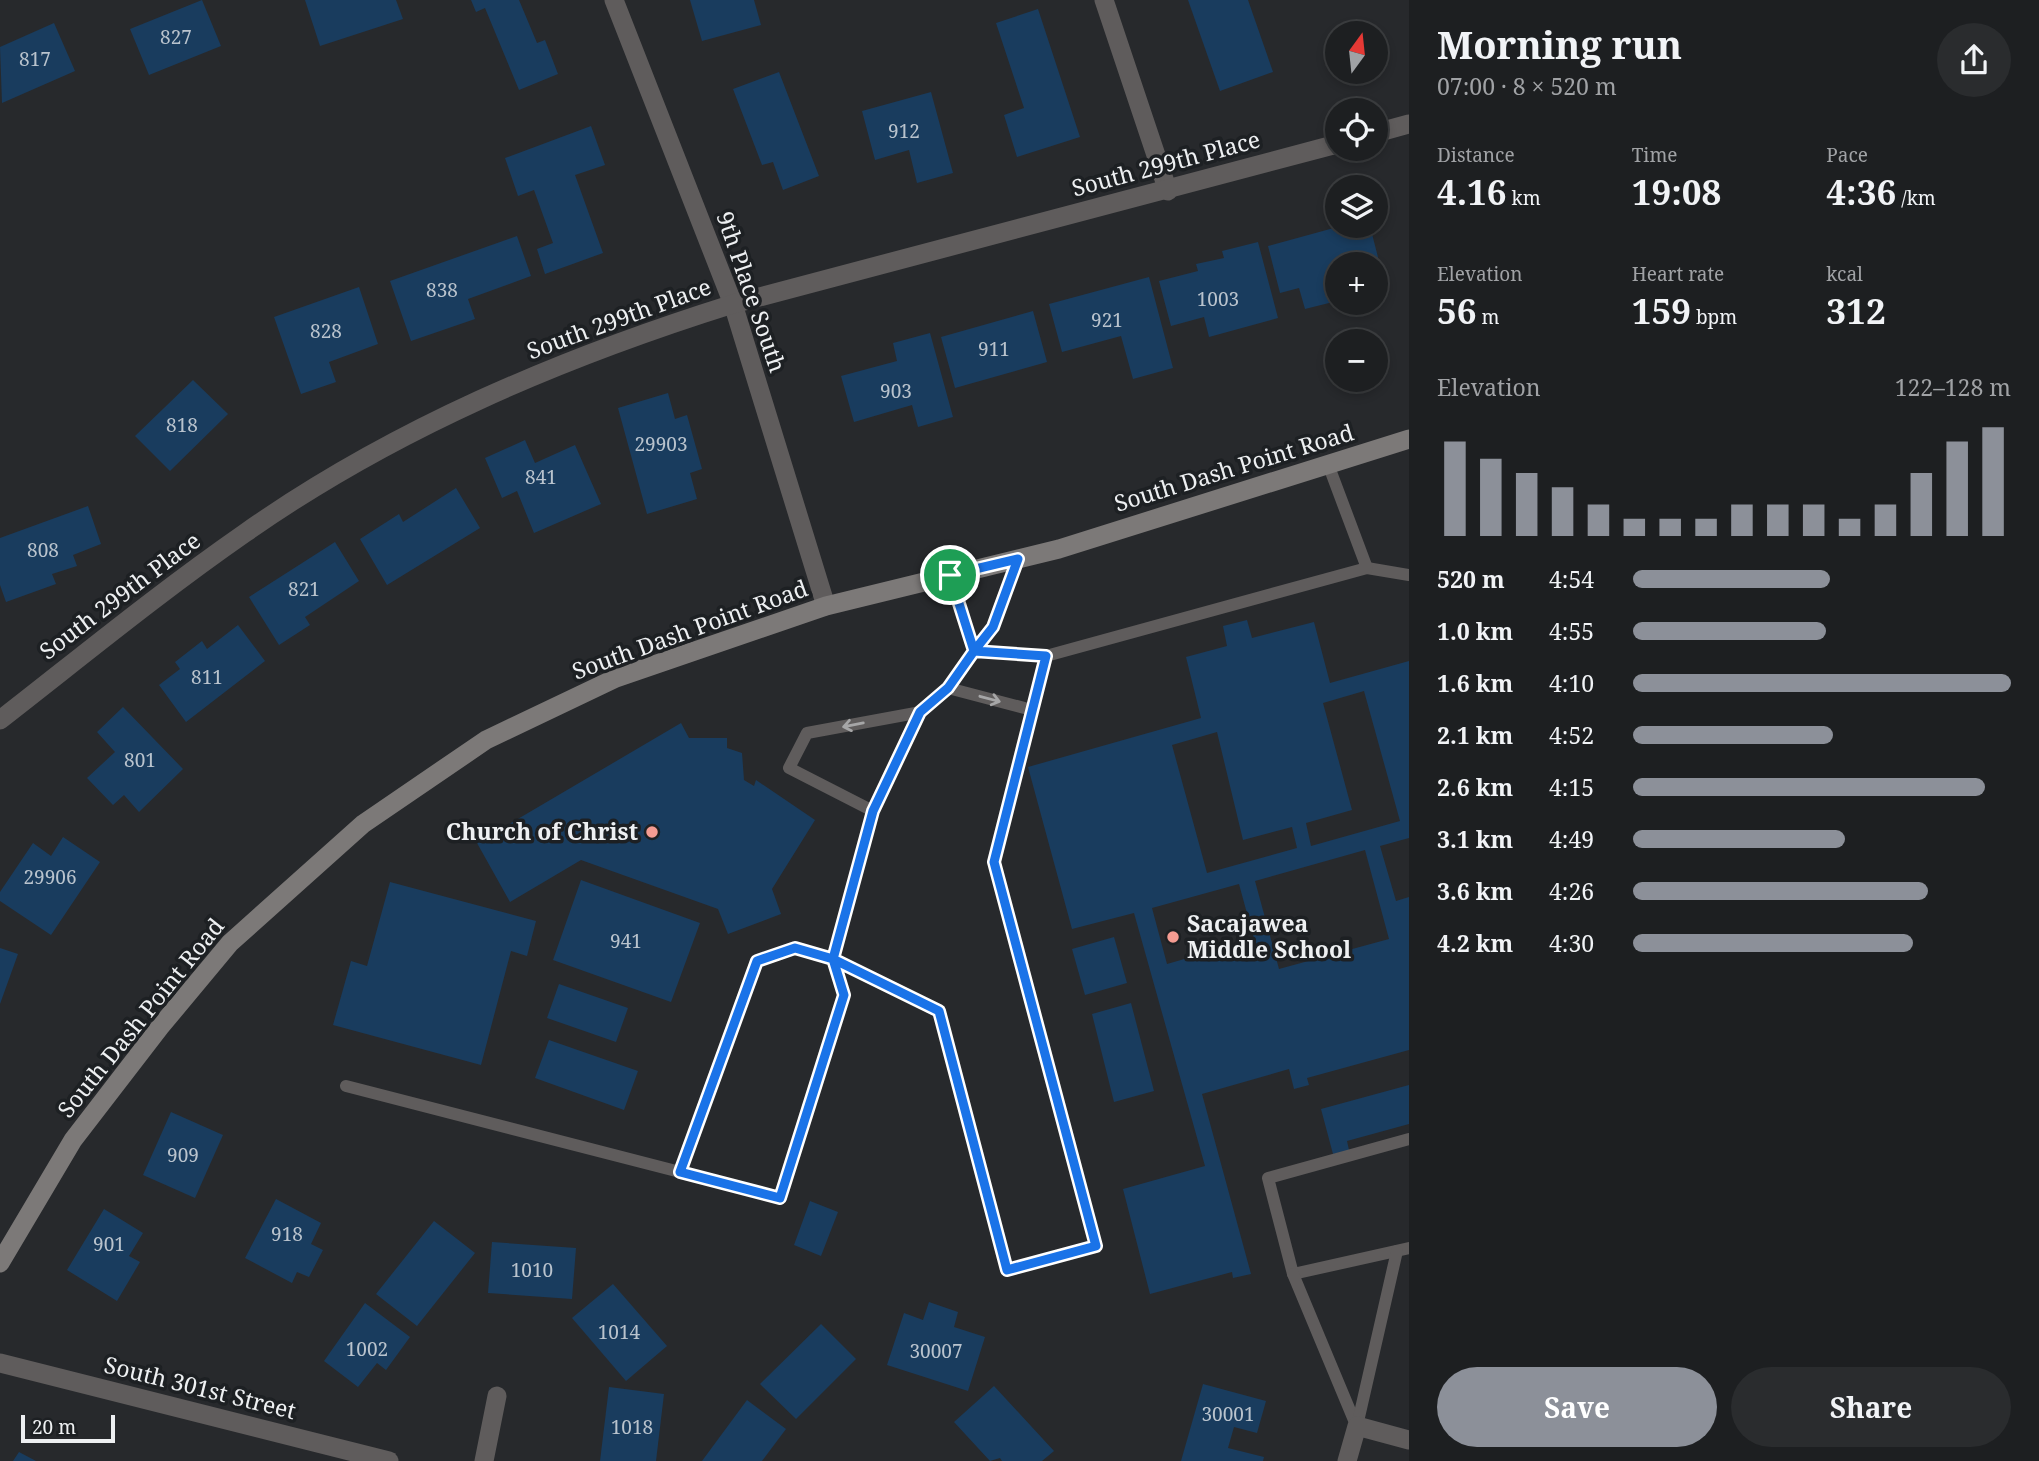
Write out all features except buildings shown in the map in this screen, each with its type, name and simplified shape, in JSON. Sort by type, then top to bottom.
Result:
[{"type":"main road","name":"South Dash Point Road","points":[[0,1264],[73,1140],[160,1027],[230,943],[363,824],[486,740],[604,684],[826,606],[1018,559],[1409,439]]},
{"type":"street","name":"9th Place South","points":[[614,0],[733,304],[826,606]]},
{"type":"street","points":[[1104,0],[1168,191]]},
{"type":"street","points":[[1388,130],[1409,124]]},
{"type":"street","name":"South 299th Place","points":[[0,720],[127,618],[246,532],[406,435],[502,388],[667,325],[733,304],[1325,147]]},
{"type":"street","name":"South 301st Street","points":[[0,1363],[319,1453],[389,1461]]},
{"type":"street","points":[[484,1461],[497,1396]]},
{"type":"street","points":[[1347,1461],[1357,1426],[1409,1440]]},
{"type":"lane","points":[[1328,464],[1367,568]]},
{"type":"lane","points":[[345,1086],[780,1198],[844,995],[833,959],[873,811],[920,712],[948,688],[993,627],[1018,559]]},
{"type":"lane","points":[[974,651],[1046,656],[1367,568],[1409,575]]},
{"type":"lane","points":[[950,575],[974,651]]},
{"type":"lane","points":[[680,1172],[757,961],[795,948],[833,959],[939,1011],[1007,1270],[1096,1246],[994,862],[1046,656]]},
{"type":"lane","points":[[948,688],[1032,710]]},
{"type":"lane","points":[[873,811],[789,768],[807,733],[920,712]]},
{"type":"lane","points":[[1357,1426],[1293,1274],[1268,1178],[1409,1139]]},
{"type":"lane","points":[[1293,1274],[1403,1249],[1357,1426]]},
{"type":"place","name":"Church of Christ","points":[[652,832]]},
{"type":"place","name":"Sacajawea Middle School","points":[[1173,937]]},
{"type":"route","points":[[950,575],[974,651],[948,688],[920,712],[873,811],[833,959],[795,948],[757,961],[680,1172],[780,1198],[844,995],[833,959],[939,1011],[1007,1270],[1096,1246],[994,862],[1046,656],[974,651],[993,627],[1018,559],[950,575]]}]
